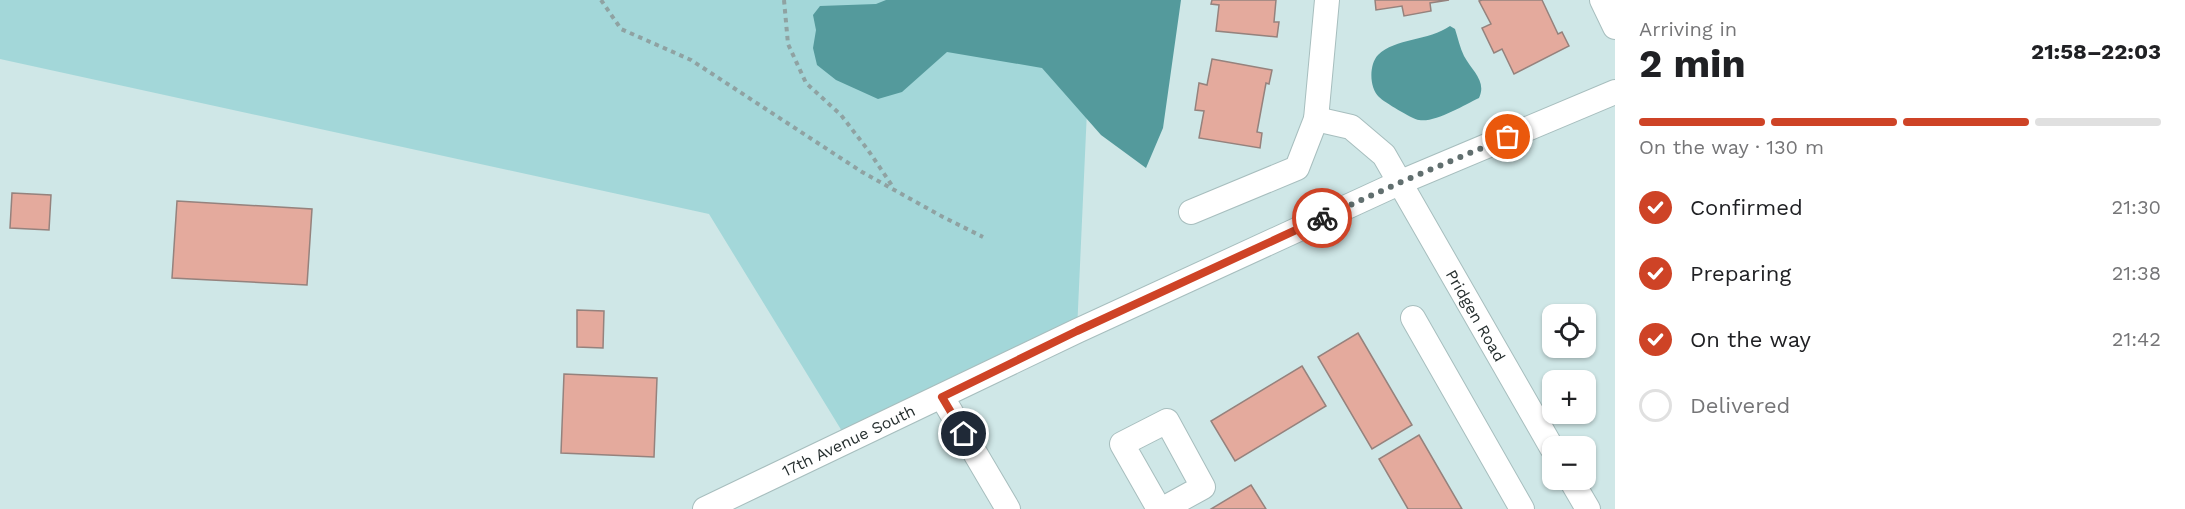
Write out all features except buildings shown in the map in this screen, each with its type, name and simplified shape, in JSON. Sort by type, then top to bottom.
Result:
[{"type":"street","points":[[1191,212],[1297,168],[1316,119],[1327,0]]},
{"type":"street","points":[[1602,0],[1615,27]]},
{"type":"street","name":"17th Avenue South","points":[[705,509],[1077,331],[1401,182],[1615,92]]},
{"type":"street","name":"Pridgen Road","points":[[1316,119],[1351,127],[1384,155],[1545,436]]},
{"type":"street","points":[[1413,318],[1522,509]]},
{"type":"street","points":[[942,397],[1008,509]]},
{"type":"street","points":[[1167,421],[1203,487],[1161,509],[1122,444],[1167,421]]},
{"type":"street","points":[[1577,490],[1588,509]]},
{"type":"path","points":[[601,0],[621,29],[691,60],[862,172],[984,237]]},
{"type":"path","points":[[784,0],[788,44],[806,83],[841,115],[893,188]]},
{"type":"shaded area","points":[[0,0],[1092,0],[1077,331],[848,441],[709,214],[0,59]]},
{"type":"shaded area","points":[[886,0],[1181,0],[1163,128],[1146,168],[1101,135],[1042,68],[947,52],[902,92],[878,99],[836,80],[817,65],[813,48],[816,30],[813,15],[820,6],[876,4]]},
{"type":"shaded area","points":[[1450,26],[1455,29],[1464,56],[1478,76],[1481,86],[1479,98],[1433,119],[1419,120],[1410,117],[1379,97],[1373,88],[1371,76],[1373,64],[1378,55],[1393,45],[1442,31]]},
{"type":"way so far","points":[[1322,218],[1508,137]]},
{"type":"route","points":[[964,434],[942,397],[1077,331],[1322,218]]}]
